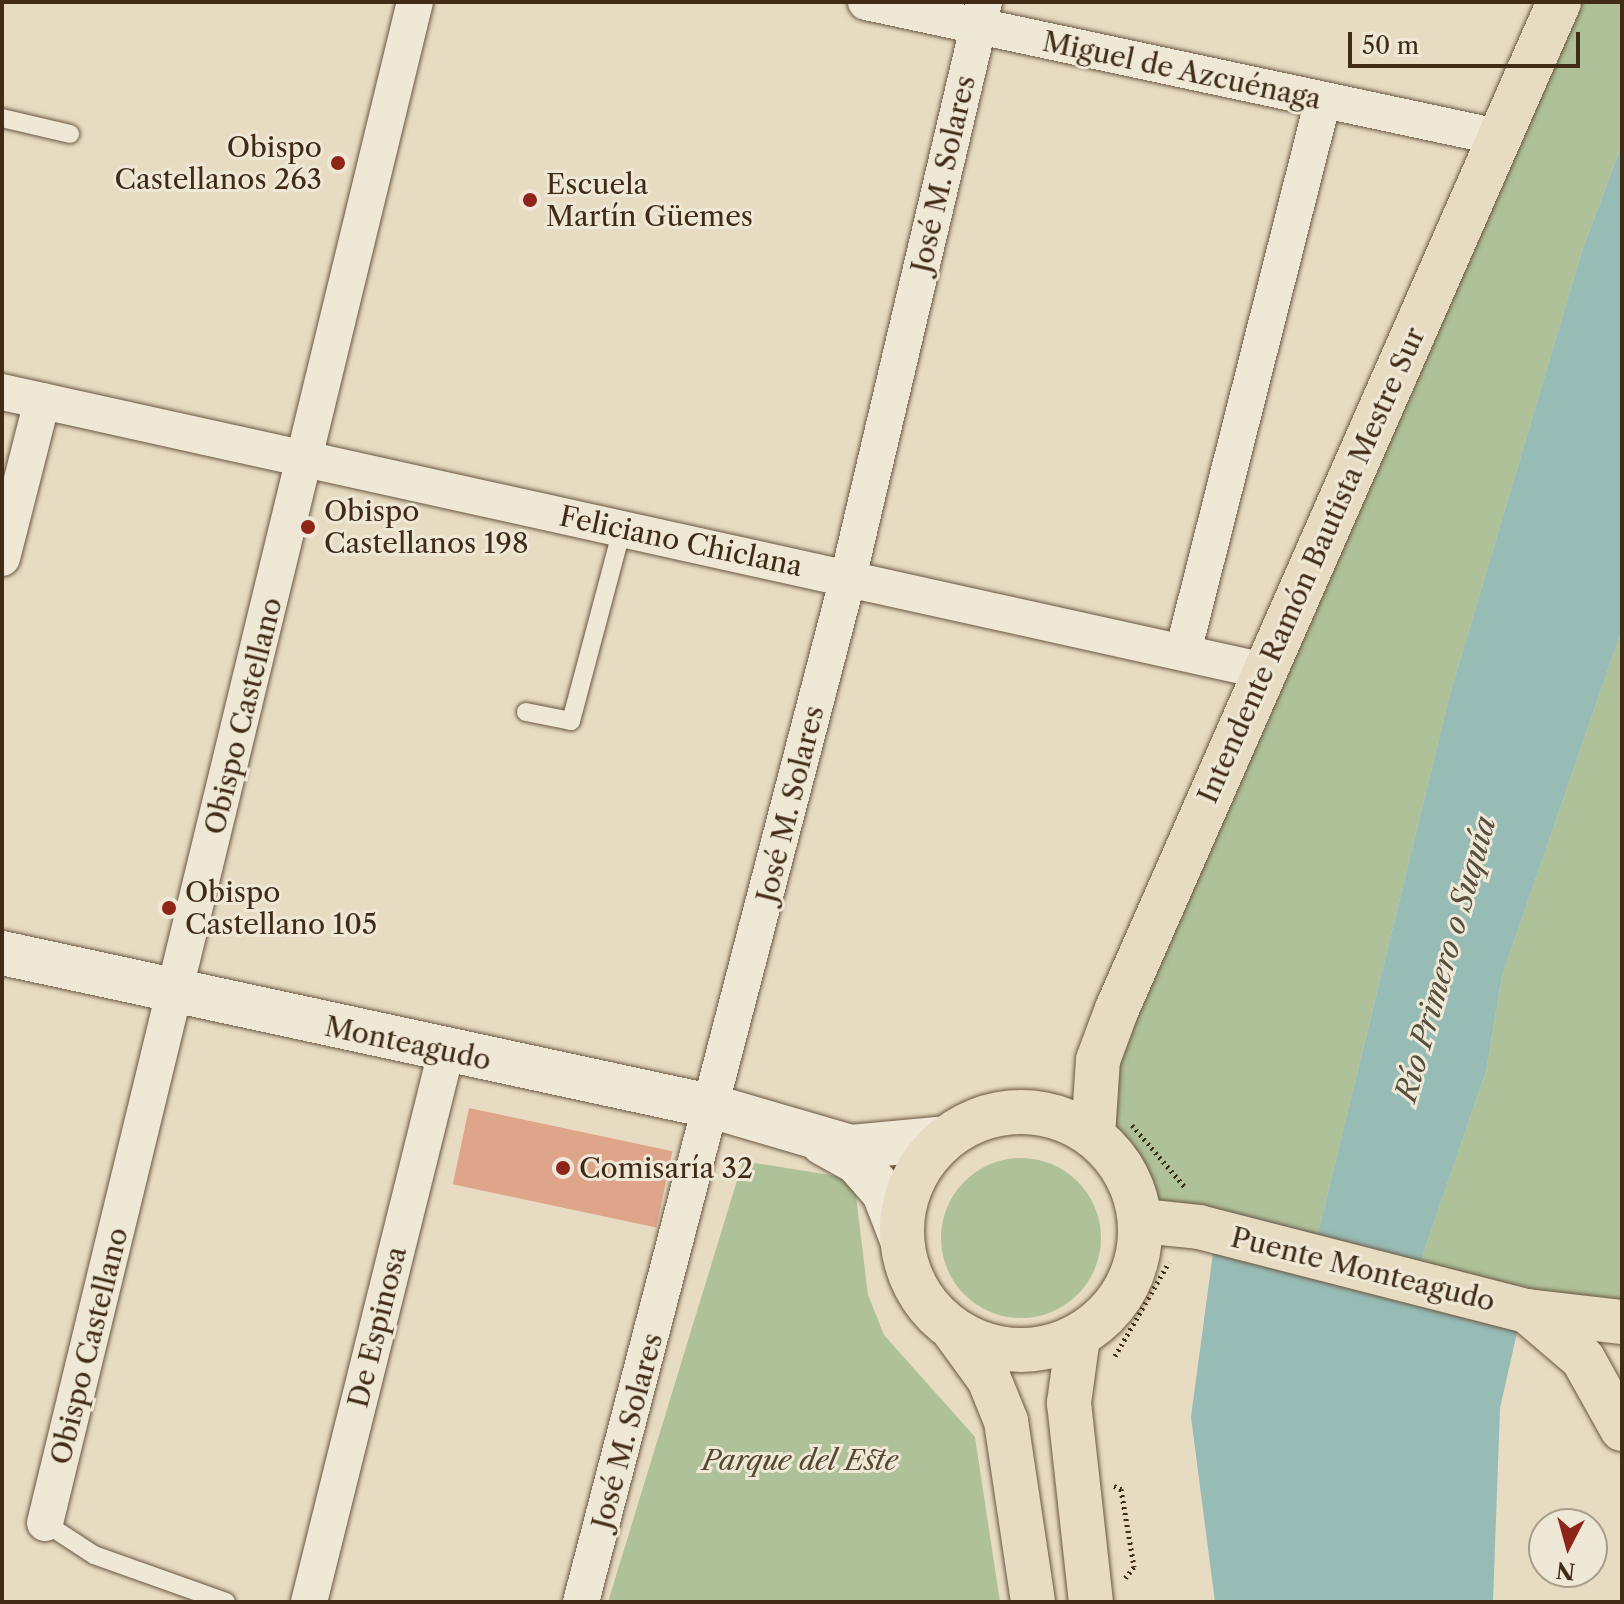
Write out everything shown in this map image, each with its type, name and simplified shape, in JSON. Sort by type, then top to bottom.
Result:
[{"type":"main road","name":"Intendente Ramón Bautista Mestre Sur","points":[[1111,1126],[1093,1086],[1112,1021],[1559,2]]},
{"type":"main road","points":[[954,1331],[1016,1351],[1078,1337],[1109,1313],[1131,1281],[1142,1221],[1111,1126],[1018,1111],[980,1119],[946,1138],[910,1189],[901,1237],[908,1274],[927,1306],[954,1331],[1006,1421],[1033,1602]]},
{"type":"main road","points":[[1142,1221],[1194,1226]]},
{"type":"main road","name":"Puente Monteagudo","points":[[1194,1226],[1527,1311]]},
{"type":"main road","points":[[1527,1311],[1622,1322]]},
{"type":"main road","points":[[1527,1311],[1583,1359],[1622,1429]]},
{"type":"main road","points":[[1078,1337],[1069,1403],[1107,1597]]},
{"type":"street","name":"Obispo Castellano","points":[[45,1523],[415,2]]},
{"type":"street","name":"Miguel de Azcuénaga","points":[[866,2],[981,14],[1323,100],[1498,137]]},
{"type":"street","name":"José M. Solares","points":[[581,1602],[714,1107],[848,578],[981,14]]},
{"type":"street","points":[[1183,652],[1323,100]]},
{"type":"street","name":"Feliciano Chiclana","points":[[2,392],[1265,671]]},
{"type":"street","points":[[2,558],[42,401]]},
{"type":"street","name":"Monteagudo","points":[[2,953],[446,1052],[714,1107],[814,1138],[880,1147],[946,1138]]},
{"type":"street","name":"De Espinosa","points":[[309,1602],[446,1052]]},
{"type":"street","name":"Monteagudo","points":[[814,1138],[857,1162],[884,1193],[901,1237]]},
{"type":"lane","points":[[2,118],[70,134]]},
{"type":"lane","points":[[526,712],[571,721],[622,529]]},
{"type":"lane","points":[[45,1523],[94,1555],[226,1602]]},
{"type":"path","points":[[1111,1126],[1152,1155],[1191,1192],[1194,1226],[1185,1249],[1170,1260],[1111,1367]]},
{"type":"path","points":[[1107,1470],[1109,1483],[1121,1489],[1134,1567],[1107,1597]]},
{"type":"green space","points":[[1559,2],[1622,2],[1622,144],[1582,251],[1450,694],[1318,1233],[1421,1260],[1486,1071],[1502,976],[1622,629],[1622,1322],[1142,1221],[1122,1165],[1093,1135],[1093,1086]]},
{"type":"green space","points":[[1021,1158],[1052,1164],[1078,1181],[1095,1207],[1101,1238],[1095,1269],[1078,1295],[1052,1312],[1021,1318],[990,1312],[964,1295],[947,1269],[941,1238],[947,1207],[964,1181],[990,1164]]},
{"type":"green space","name":"Parque del Este","points":[[743,1161],[854,1179],[868,1295],[884,1335],[975,1437],[1000,1602],[608,1602]]},
{"type":"water","name":"Río Primero o Suquía","points":[[1622,144],[1622,629],[1502,976],[1486,1071],[1421,1260],[1527,1288],[1500,1408],[1493,1602],[1215,1602],[1191,1417],[1219,1208],[1318,1233],[1450,694],[1582,251]]},
{"type":"building","name":"Comisaría 32","points":[[469,1108],[672,1151],[656,1228],[453,1184]]},
{"type":"place","name":"Obispo Castellanos 263","points":[[338,163]]},
{"type":"place","name":"Escuela Martín Güemes","points":[[530,200]]},
{"type":"place","name":"Obispo Castellanos 198","points":[[308,527]]},
{"type":"place","name":"Obispo Castellano 105","points":[[169,908]]},
{"type":"place","name":"Comisaría 32","points":[[563,1168]]}]
